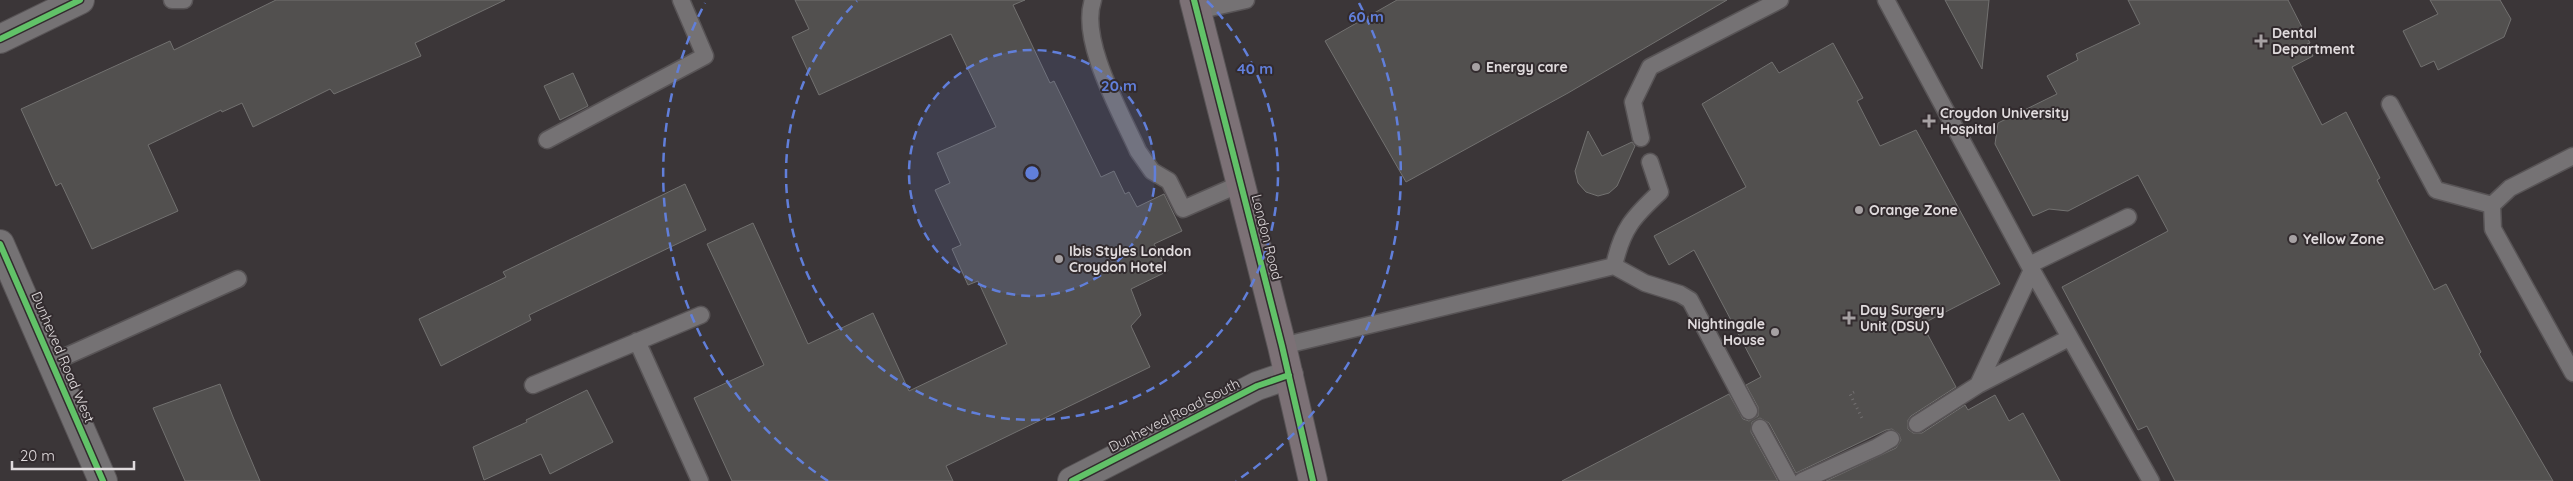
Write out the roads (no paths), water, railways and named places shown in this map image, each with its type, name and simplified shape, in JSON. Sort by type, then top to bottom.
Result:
[{"type":"main road","name":"London Road","points":[[1195,5],[1282,346],[1313,481]]},
{"type":"street","points":[[0,39],[79,0]]},
{"type":"street","name":"Dunheved Road West","points":[[0,244],[103,481]]},
{"type":"street","name":"Dunheved Road South","points":[[1072,481],[1257,386],[1289,375]]},
{"type":"lane","points":[[172,0],[184,0]]},
{"type":"lane","points":[[547,140],[705,56],[681,0]]},
{"type":"lane","points":[[1093,0],[1090,20],[1095,54],[1138,151],[1152,171],[1169,181],[1183,209],[1240,184]]},
{"type":"lane","points":[[1195,5],[1246,0]]},
{"type":"lane","points":[[1641,138],[1633,102],[1650,67],[1780,0]]},
{"type":"lane","points":[[1886,0],[2030,268],[2151,481]]},
{"type":"lane","points":[[2390,104],[2436,190],[2492,205]]},
{"type":"lane","points":[[2573,156],[2510,188],[2492,205],[2493,229],[2573,373]]},
{"type":"lane","points":[[1614,266],[1619,241],[1636,214],[1660,192],[1650,162]]},
{"type":"lane","points":[[1978,384],[2030,268],[2128,217]]},
{"type":"lane","points":[[1282,346],[1614,266],[1645,283],[1680,294],[1690,300],[1749,411]]},
{"type":"lane","points":[[51,363],[238,279]]},
{"type":"lane","points":[[533,384],[701,315]]},
{"type":"lane","points":[[1917,424],[1978,384],[2069,338]]},
{"type":"lane","points":[[637,342],[700,481]]},
{"type":"lane","points":[[1760,428],[1789,481]]},
{"type":"lane","points":[[1802,481],[1877,447],[1891,438]]},
{"type":"place","name":"Dental Department","points":[[2261,41]]},
{"type":"place","name":"Energy care","points":[[1476,67]]},
{"type":"place","name":"Croydon University Hospital","points":[[1929,121]]},
{"type":"place","name":"Orange Zone","points":[[1859,210]]},
{"type":"place","name":"Yellow Zone","points":[[2293,239]]},
{"type":"place","name":"Ibis Styles London Croydon Hotel","points":[[1059,259]]},
{"type":"place","name":"Day Surgery Unit (DSU)","points":[[1849,318]]},
{"type":"place","name":"Nightingale House","points":[[1775,332]]}]
